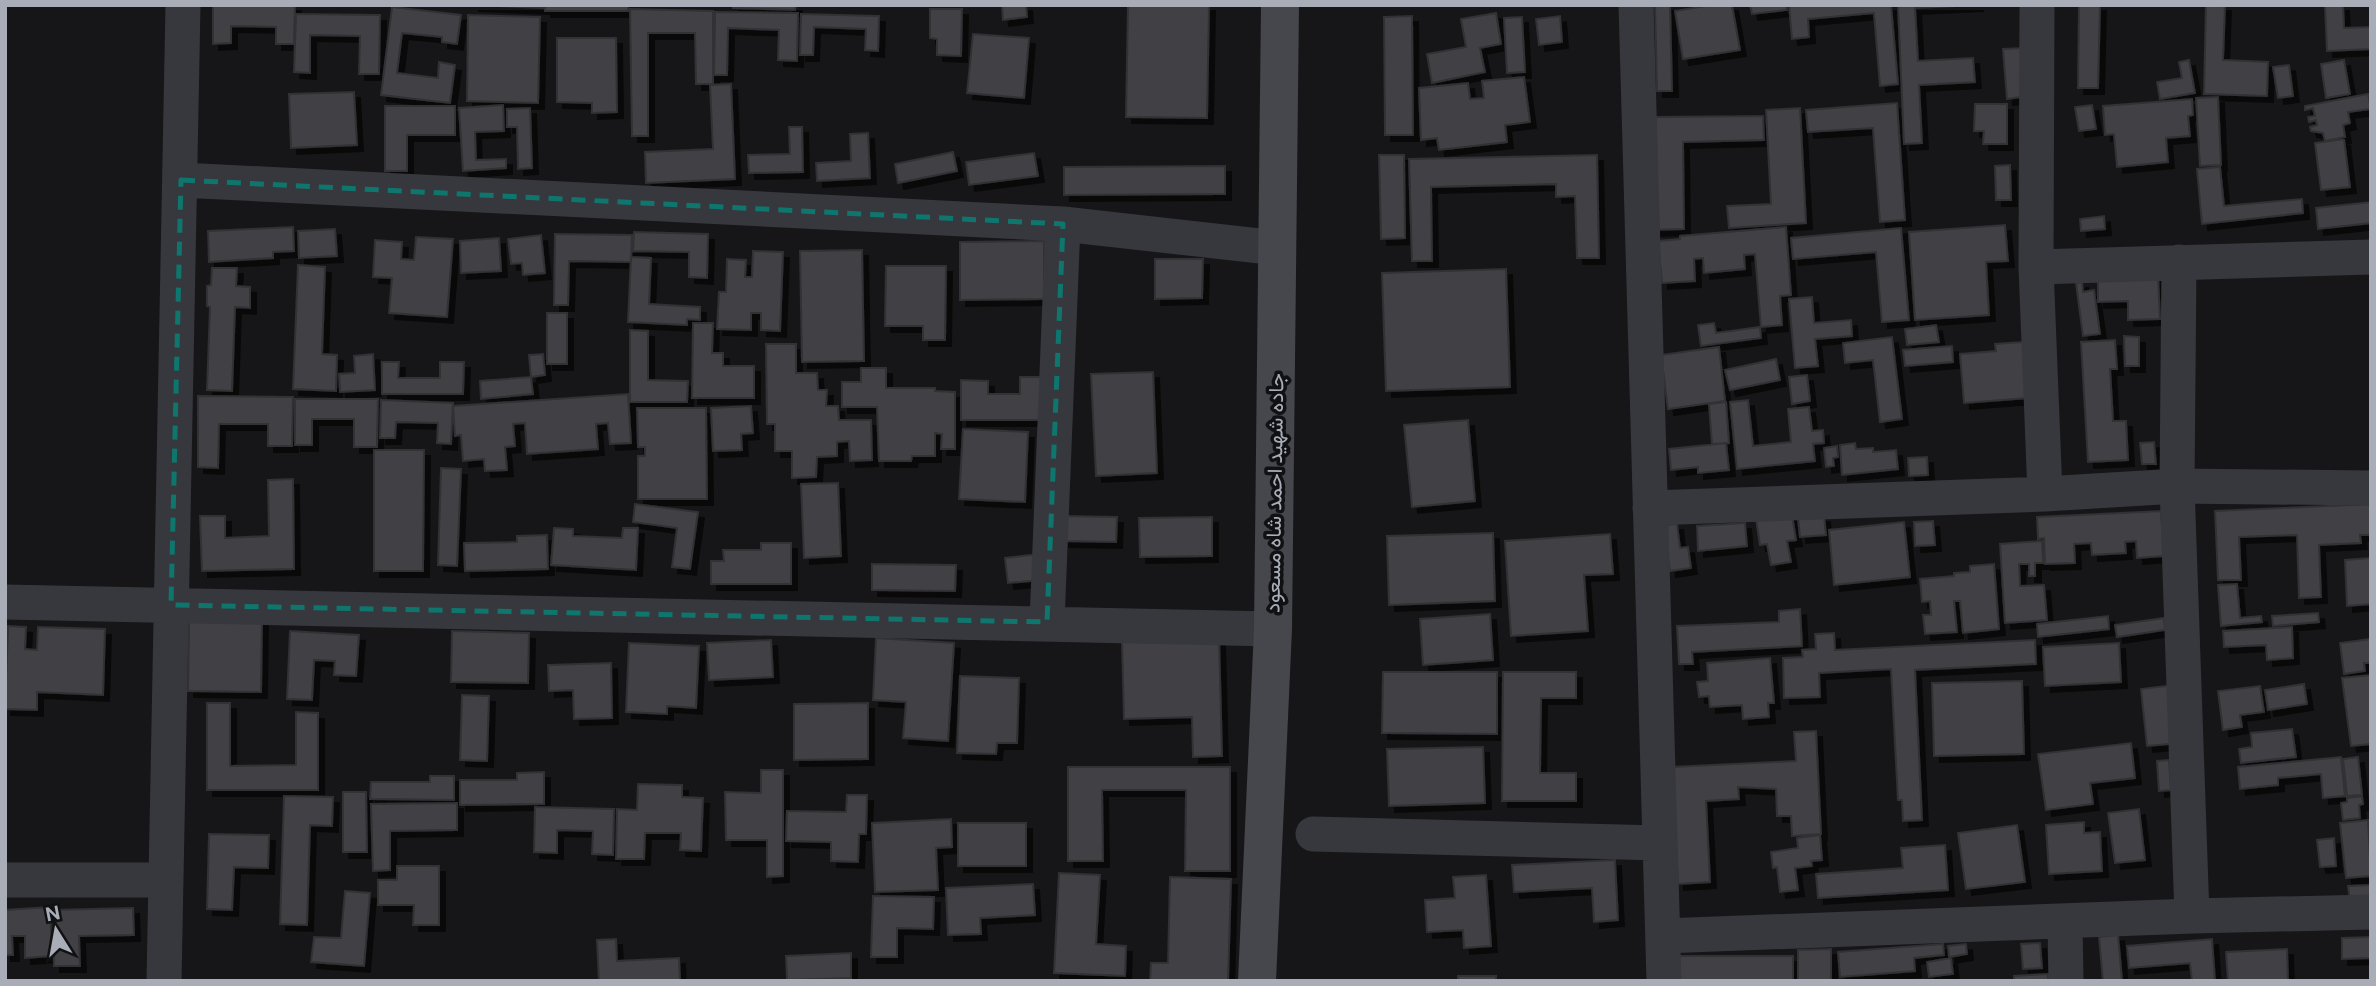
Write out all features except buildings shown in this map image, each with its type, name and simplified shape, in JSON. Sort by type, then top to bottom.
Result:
[{"type":"main road","name":"جاده شهيد احمد شاه مسعود","points":[[1257,981],[1273,629],[1280,5]]},
{"type":"street","points":[[164,981],[183,5]]},
{"type":"street","points":[[1636,5],[1664,981]]},
{"type":"street","points":[[2037,5],[2036,267],[2045,494]]},
{"type":"street","points":[[181,180],[1063,224],[1277,248]]},
{"type":"street","points":[[1047,622],[1063,224]]},
{"type":"street","points":[[2036,267],[2371,257]]},
{"type":"street","points":[[2179,262],[2177,486],[2192,916]]},
{"type":"street","points":[[1650,508],[2045,494],[2177,486],[2371,488]]},
{"type":"street","points":[[5,601],[1273,629]]},
{"type":"street","points":[[1313,834],[1660,843]]},
{"type":"street","points":[[5,880],[166,880]]},
{"type":"street","points":[[1663,936],[2371,912]]},
{"type":"street","points":[[2065,923],[2066,981]]},
{"type":"highlighted area","points":[[181,180],[1063,224],[1047,622],[171,605]]}]
